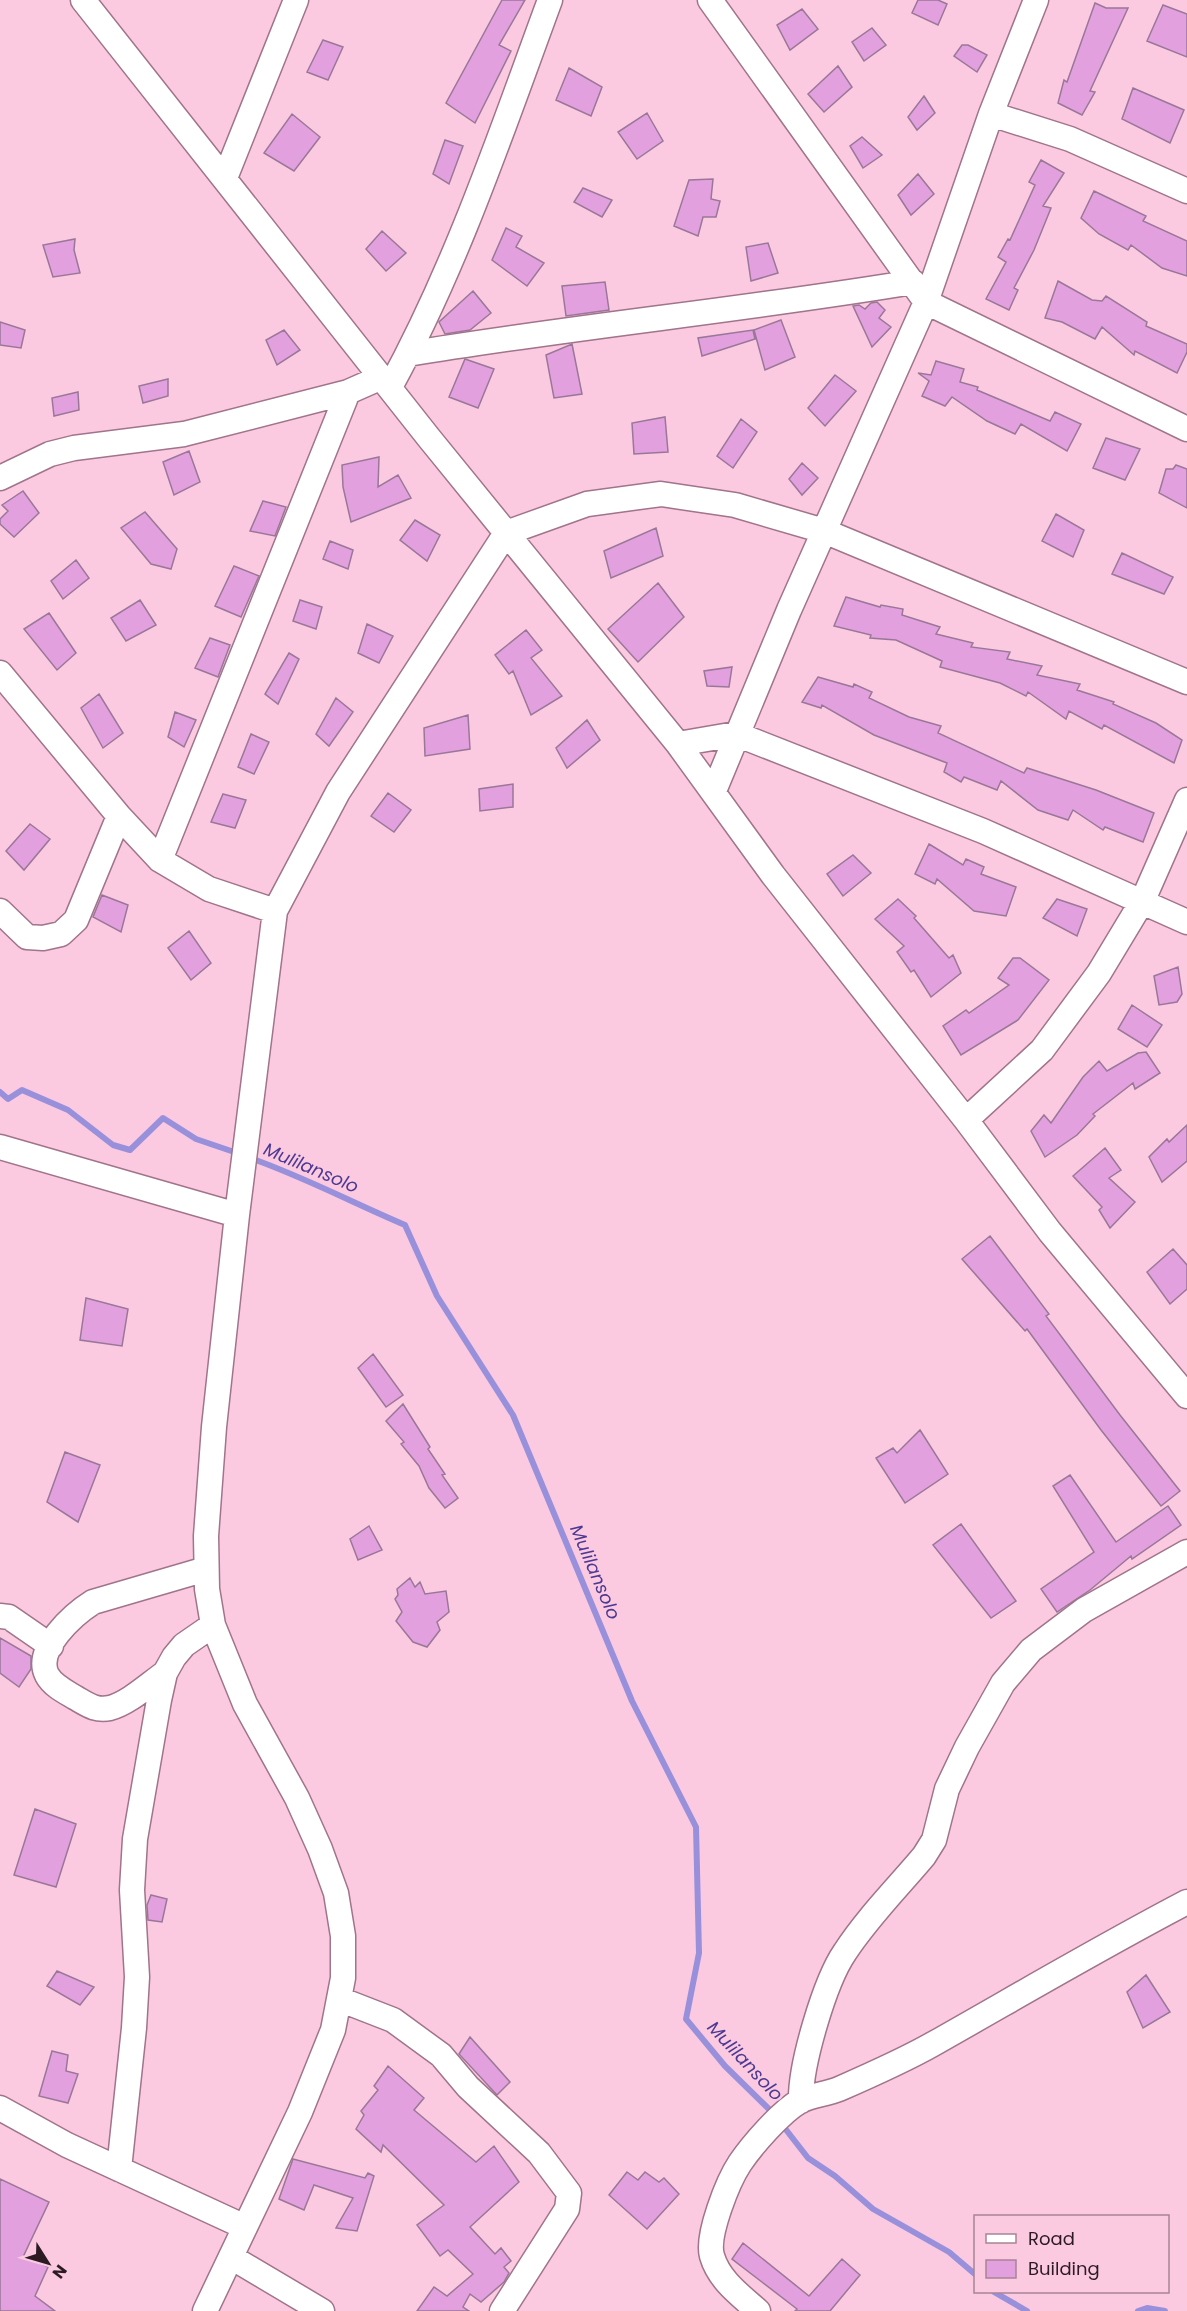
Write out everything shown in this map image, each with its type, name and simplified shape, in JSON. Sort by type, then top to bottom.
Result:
[{"type":"street","points":[[83,0],[506,533],[678,744],[773,875],[966,1120],[1050,1232],[1187,1396]]},
{"type":"street","points":[[225,178],[296,0]]},
{"type":"street","points":[[0,478],[25,464],[58,452],[183,434],[386,382],[408,354],[477,196],[550,0]]},
{"type":"street","points":[[710,0],[919,292],[1187,429]]},
{"type":"street","points":[[714,791],[736,734],[824,531],[1036,0]]},
{"type":"street","points":[[990,114],[1070,139],[1187,191]]},
{"type":"street","points":[[408,354],[533,333],[822,297],[919,292]]},
{"type":"street","points":[[160,860],[348,392]]},
{"type":"street","points":[[205,2311],[300,2112],[333,2030],[343,1978],[343,1936],[336,1893],[297,1798],[245,1704],[213,1625],[206,1569],[214,1427],[242,1170],[275,911],[338,792],[506,533],[587,504],[661,494],[735,505],[824,531],[1187,682]]},
{"type":"street","points":[[0,673],[119,816],[160,860],[209,889],[275,911]]},
{"type":"street","points":[[678,744],[736,734],[983,831],[1143,900],[1187,922]]},
{"type":"street","points":[[966,1120],[1042,1050],[1099,973],[1143,900],[1187,800]]},
{"type":"street","points":[[0,911],[27,937],[43,938],[62,934],[76,920],[119,816]]},
{"type":"street","points":[[0,1147],[237,1215]]},
{"type":"street","points":[[788,2112],[830,1980],[844,1952],[934,1840],[947,1789],[967,1746],[1004,1683],[1031,1650],[1084,1610],[1187,1552]]},
{"type":"street","points":[[165,1673],[112,1707],[96,1709],[56,1686],[46,1674],[45,1659],[64,1625],[77,1612],[93,1602],[206,1569]]},
{"type":"street","points":[[0,1616],[9,1617],[51,1646]]},
{"type":"street","points":[[119,2169],[137,1977],[132,1890],[135,1839],[165,1673],[184,1645],[213,1625]]},
{"type":"street","points":[[758,2311],[726,2283],[712,2258],[710,2244],[722,2205],[739,2164],[788,2112],[922,2050],[1106,1945],[1187,1902]]},
{"type":"street","points":[[339,1999],[393,2020],[441,2055],[468,2087],[539,2153],[569,2193],[567,2209],[502,2311]]},
{"type":"street","points":[[0,2108],[67,2145],[245,2227]]},
{"type":"street","points":[[231,2257],[322,2311]]},
{"type":"building","points":[[502,0],[525,0],[499,45],[511,51],[475,123],[446,103]]},
{"type":"building","points":[[918,0],[938,0],[947,4],[938,25],[912,13]]},
{"type":"building","points":[[1095,3],[1106,8],[1128,8],[1090,91],[1095,92],[1082,115],[1058,103],[1064,80],[1067,82]]},
{"type":"building","points":[[1163,5],[1187,14],[1187,57],[1147,41]]},
{"type":"building","points":[[802,9],[818,29],[790,50],[777,25]]},
{"type":"building","points":[[872,28],[886,45],[864,61],[852,42]]},
{"type":"building","points":[[323,40],[343,47],[328,80],[307,72]]},
{"type":"building","points":[[962,45],[968,45],[987,55],[977,72],[954,56]]},
{"type":"building","points":[[838,66],[852,87],[824,112],[808,94]]},
{"type":"building","points":[[569,68],[602,87],[591,116],[556,100]]},
{"type":"building","points":[[1133,88],[1184,110],[1170,143],[1122,119]]},
{"type":"building","points":[[924,96],[935,113],[917,130],[908,117]]},
{"type":"building","points":[[647,113],[663,141],[637,159],[618,132]]},
{"type":"building","points":[[292,114],[320,137],[294,171],[264,153]]},
{"type":"building","points":[[862,137],[882,155],[863,168],[850,146]]},
{"type":"building","points":[[445,140],[463,146],[449,184],[433,174]]},
{"type":"building","points":[[1041,160],[1064,173],[1043,206],[1051,208],[1034,250],[1014,288],[1018,290],[1009,310],[986,299],[1006,262],[998,257],[1008,239],[1010,240],[1035,185],[1029,182]]},
{"type":"building","points":[[918,174],[934,194],[911,215],[898,195]]},
{"type":"building","points":[[713,179],[711,199],[720,201],[716,217],[703,217],[698,236],[674,226],[689,180]]},
{"type":"building","points":[[583,188],[612,200],[602,217],[574,202]]},
{"type":"building","points":[[1094,191],[1146,216],[1143,221],[1187,241],[1187,276],[1162,268],[1131,245],[1128,250],[1099,234],[1081,218]]},
{"type":"building","points":[[506,228],[522,236],[516,247],[544,263],[527,286],[492,260]]},
{"type":"building","points":[[382,231],[406,253],[386,271],[366,249]]},
{"type":"building","points":[[75,239],[74,250],[80,273],[53,277],[43,245]]},
{"type":"building","points":[[768,243],[778,273],[751,281],[746,247]]},
{"type":"building","points":[[1058,281],[1092,300],[1102,301],[1106,296],[1147,322],[1146,326],[1187,344],[1187,352],[1177,373],[1135,351],[1134,355],[1102,327],[1095,339],[1062,322],[1045,318]]},
{"type":"building","points":[[605,282],[609,310],[566,316],[562,286]]},
{"type":"building","points":[[473,291],[491,313],[470,330],[445,334],[439,322]]},
{"type":"building","points":[[877,302],[885,310],[879,318],[891,327],[872,347],[853,306],[859,305],[865,309],[871,303]]},
{"type":"building","points":[[781,320],[795,357],[765,370],[754,330]]},
{"type":"building","points":[[0,322],[25,330],[21,348],[0,345]]},
{"type":"building","points":[[284,330],[300,350],[277,365],[266,340]]},
{"type":"building","points":[[753,330],[755,339],[702,356],[698,338]]},
{"type":"building","points":[[572,344],[582,394],[554,398],[546,355]]},
{"type":"building","points":[[465,359],[494,369],[478,408],[449,397]]},
{"type":"building","points":[[936,361],[964,369],[960,382],[978,387],[977,390],[1050,421],[1055,412],[1081,424],[1067,451],[1021,424],[1015,434],[987,421],[952,397],[945,406],[922,396],[929,381],[918,373],[931,375]]},
{"type":"building","points":[[835,375],[856,391],[825,426],[808,408]]},
{"type":"building","points":[[168,379],[168,396],[143,403],[139,386]]},
{"type":"building","points":[[78,392],[79,410],[54,416],[52,398]]},
{"type":"building","points":[[665,417],[668,452],[634,454],[632,423]]},
{"type":"building","points":[[741,419],[757,432],[733,468],[717,456]]},
{"type":"building","points":[[1106,438],[1140,449],[1125,480],[1093,468]]},
{"type":"building","points":[[189,451],[200,482],[174,495],[163,462]]},
{"type":"building","points":[[379,457],[378,487],[398,475],[411,498],[351,522],[343,487],[342,465]]},
{"type":"building","points":[[802,463],[818,478],[802,495],[789,479]]},
{"type":"building","points":[[1176,465],[1187,469],[1187,508],[1159,493],[1166,469],[1173,469]]},
{"type":"building","points":[[23,491],[39,513],[14,537],[0,524],[0,519],[8,511],[2,505]]},
{"type":"building","points":[[263,501],[286,507],[275,536],[250,531]]},
{"type":"building","points":[[145,512],[177,549],[171,569],[151,564],[121,528]]},
{"type":"building","points":[[1056,514],[1084,530],[1073,557],[1042,541]]},
{"type":"building","points":[[415,520],[440,535],[427,561],[400,540]]},
{"type":"building","points":[[656,528],[663,556],[611,578],[604,551]]},
{"type":"building","points":[[330,541],[353,550],[348,569],[323,559]]},
{"type":"building","points":[[1122,553],[1173,577],[1164,594],[1112,574]]},
{"type":"building","points":[[76,560],[89,578],[63,599],[51,581]]},
{"type":"building","points":[[234,566],[259,576],[241,617],[215,606]]},
{"type":"building","points":[[658,583],[684,617],[638,662],[608,629]]},
{"type":"building","points":[[846,597],[880,607],[881,605],[903,609],[902,615],[940,627],[936,634],[973,643],[971,647],[1010,652],[1007,659],[1042,666],[1037,675],[1080,684],[1077,690],[1114,702],[1113,704],[1156,723],[1182,740],[1174,763],[1104,725],[1102,729],[1069,711],[1066,719],[1028,692],[1026,696],[1000,683],[940,667],[942,661],[896,640],[870,638],[871,635],[834,626]]},
{"type":"building","points":[[140,600],[156,625],[126,641],[111,618]]},
{"type":"building","points":[[300,600],[322,607],[316,629],[293,621]]},
{"type":"building","points":[[49,613],[76,653],[57,670],[24,629]]},
{"type":"building","points":[[367,624],[393,636],[379,663],[358,653]]},
{"type":"building","points":[[526,630],[542,650],[531,658],[562,696],[531,715],[513,671],[509,674],[495,655]]},
{"type":"building","points":[[210,638],[230,645],[218,677],[195,668]]},
{"type":"building","points":[[289,653],[299,659],[278,704],[265,694]]},
{"type":"building","points":[[732,667],[729,687],[707,686],[704,671]]},
{"type":"building","points":[[818,677],[853,687],[854,684],[872,692],[869,698],[909,717],[941,726],[938,733],[1024,773],[1027,768],[1096,790],[1154,813],[1143,842],[1105,827],[1103,830],[1073,810],[1068,820],[1038,810],[1001,781],[997,790],[964,777],[961,782],[944,772],[947,763],[874,735],[822,705],[821,708],[802,702]]},
{"type":"building","points":[[99,694],[123,733],[103,748],[81,708]]},
{"type":"building","points":[[336,698],[353,712],[329,746],[316,734]]},
{"type":"building","points":[[175,712],[196,720],[184,747],[168,737]]},
{"type":"building","points":[[468,715],[470,749],[425,756],[424,728]]},
{"type":"building","points":[[587,720],[600,740],[567,768],[556,748]]},
{"type":"building","points":[[251,734],[269,742],[254,774],[238,767]]},
{"type":"building","points":[[513,784],[513,807],[480,811],[479,789]]},
{"type":"building","points":[[388,793],[411,810],[394,832],[371,816]]},
{"type":"building","points":[[223,794],[246,800],[235,828],[211,822]]},
{"type":"building","points":[[30,824],[50,839],[24,870],[6,851]]},
{"type":"building","points":[[929,844],[963,865],[966,859],[984,867],[981,874],[1016,887],[1006,916],[974,911],[937,879],[935,884],[915,874]]},
{"type":"building","points":[[853,855],[871,873],[843,896],[827,874]]},
{"type":"building","points":[[102,895],[128,905],[121,932],[93,917]]},
{"type":"building","points":[[898,899],[916,916],[914,918],[949,958],[953,955],[961,973],[931,997],[914,970],[911,972],[897,952],[904,946],[875,919]]},
{"type":"building","points":[[1057,899],[1087,909],[1077,936],[1043,918]]},
{"type":"building","points":[[189,931],[211,963],[191,980],[168,948]]},
{"type":"building","points":[[1013,958],[1020,958],[1049,980],[1018,1020],[961,1055],[943,1026],[966,1010],[969,1013],[1009,985],[998,978]]},
{"type":"building","points":[[1178,967],[1182,994],[1177,1002],[1159,1005],[1154,976]]},
{"type":"building","points":[[1132,1005],[1162,1025],[1147,1047],[1118,1029]]},
{"type":"building","points":[[1146,1052],[1160,1073],[1135,1089],[1133,1083],[1093,1114],[1095,1116],[1077,1135],[1045,1157],[1031,1131],[1044,1115],[1051,1123],[1083,1077],[1099,1061],[1107,1071],[1138,1053]]},
{"type":"building","points":[[1187,1125],[1187,1161],[1162,1182],[1149,1157],[1167,1139],[1169,1142]]},
{"type":"building","points":[[1105,1148],[1121,1170],[1109,1178],[1135,1202],[1110,1228],[1099,1210],[1102,1207],[1073,1176]]},
{"type":"building","points":[[990,1236],[1049,1314],[1046,1316],[1180,1491],[1161,1506],[1101,1430],[1027,1329],[1025,1331],[962,1259]]},
{"type":"building","points":[[1173,1249],[1187,1265],[1187,1289],[1170,1304],[1147,1272]]},
{"type":"building","points":[[86,1298],[128,1309],[122,1346],[80,1340]]},
{"type":"building","points":[[373,1354],[403,1395],[386,1407],[358,1368]]},
{"type":"building","points":[[403,1404],[445,1474],[442,1475],[458,1498],[445,1508],[429,1488],[419,1466],[401,1444],[404,1442],[386,1421]]},
{"type":"building","points":[[920,1430],[948,1474],[905,1503],[876,1458],[893,1448],[897,1453]]},
{"type":"building","points":[[65,1452],[100,1465],[78,1522],[47,1502]]},
{"type":"building","points":[[1070,1475],[1116,1542],[1168,1506],[1181,1525],[1132,1559],[1131,1556],[1090,1590],[1057,1612],[1041,1589],[1094,1552],[1053,1486]]},
{"type":"building","points":[[961,1524],[1016,1601],[991,1618],[933,1545]]},
{"type":"building","points":[[369,1526],[382,1550],[358,1560],[350,1539]]},
{"type":"building","points":[[410,1578],[415,1587],[420,1582],[425,1594],[446,1591],[449,1612],[437,1622],[440,1630],[427,1647],[413,1642],[396,1621],[402,1612],[395,1599],[398,1595],[397,1589]]},
{"type":"building","points":[[0,1638],[31,1656],[31,1669],[19,1687],[0,1673]]},
{"type":"building","points":[[35,1809],[76,1824],[56,1887],[14,1875]]},
{"type":"building","points":[[151,1895],[167,1899],[162,1922],[148,1920],[147,1905]]},
{"type":"building","points":[[57,1971],[94,1987],[80,2005],[47,1986]]},
{"type":"building","points":[[1146,1975],[1170,2012],[1143,2028],[1127,1992]]},
{"type":"building","points":[[470,2037],[510,2082],[497,2095],[459,2054]]},
{"type":"building","points":[[52,2051],[68,2055],[66,2071],[78,2074],[68,2103],[39,2096]]},
{"type":"building","points":[[388,2066],[424,2098],[414,2110],[476,2162],[494,2146],[519,2182],[470,2227],[495,2254],[501,2248],[511,2261],[504,2267],[509,2273],[504,2282],[481,2302],[470,2294],[463,2307],[469,2311],[417,2311],[434,2287],[447,2296],[473,2274],[448,2250],[440,2256],[417,2225],[444,2205],[383,2145],[381,2152],[356,2129],[364,2115],[361,2111],[378,2090],[374,2086]]},
{"type":"building","points":[[293,2159],[365,2178],[368,2173],[374,2176],[357,2231],[336,2228],[353,2198],[314,2185],[304,2210],[279,2199]]},
{"type":"building","points":[[627,2172],[638,2180],[645,2172],[659,2182],[664,2178],[679,2194],[647,2229],[609,2195]]},
{"type":"building","points":[[0,2179],[49,2202],[24,2255],[48,2267],[35,2296],[55,2311],[0,2311]]},
{"type":"building","points":[[743,2243],[809,2296],[842,2259],[860,2275],[830,2311],[795,2311],[797,2309],[732,2259]]},
{"type":"waterway","name":"Mulilansolo","points":[[0,1092],[8,1099],[22,1090],[68,1110],[113,1145],[130,1150],[163,1118],[196,1139],[240,1154]]},
{"type":"waterway","name":"Mulilansolo","points":[[250,1158],[308,1181],[405,1225],[437,1296],[513,1415],[632,1701],[696,1827],[699,1953],[686,2019],[725,2066],[774,2114]]},
{"type":"waterway","name":"Mulilansolo","points":[[780,2122],[808,2158],[835,2176],[873,2209],[949,2252],[974,2273]]},
{"type":"waterway","name":"Mulilansolo","points":[[996,2293],[1027,2311]]},
{"type":"waterway","name":"Mulilansolo","points":[[1138,2311],[1147,2308],[1165,2311]]}]
